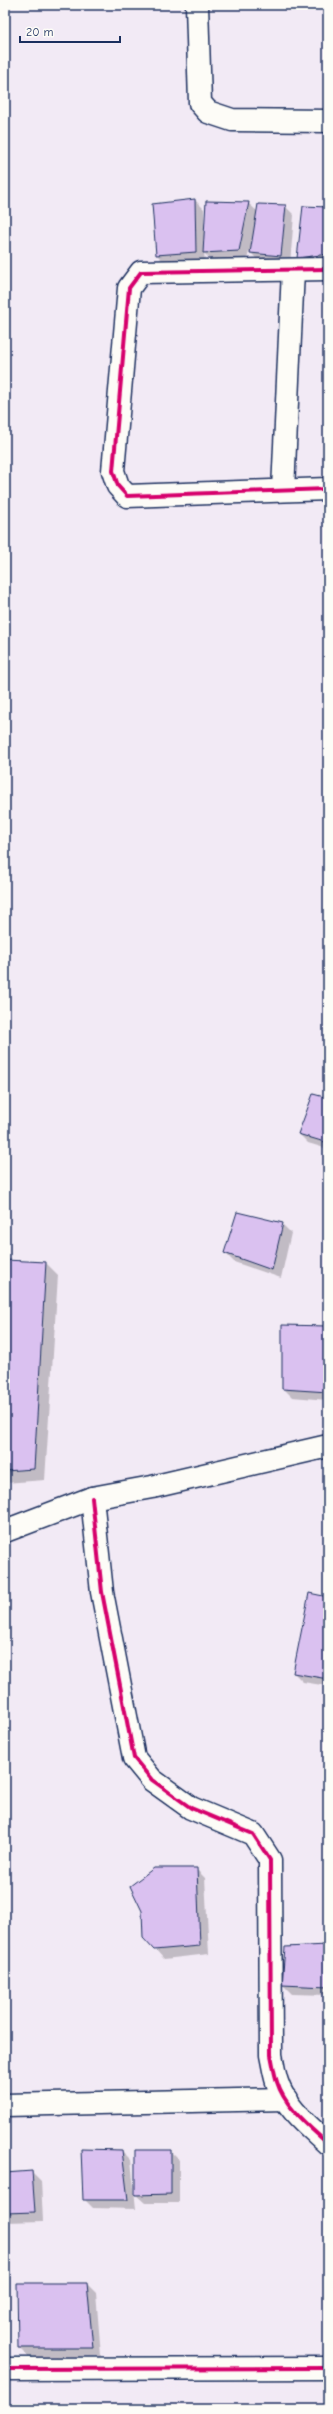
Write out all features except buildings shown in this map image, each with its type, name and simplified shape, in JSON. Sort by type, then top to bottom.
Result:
[{"type":"street","points":[[197,5],[200,103],[208,112],[232,120],[328,121]]},
{"type":"street","points":[[328,269],[141,272],[129,288],[113,471],[118,486],[127,496],[328,489]]},
{"type":"street","points":[[283,490],[293,270]]},
{"type":"street","points":[[5,1531],[92,1498],[152,1487],[328,1446]]},
{"type":"street","points":[[92,1498],[102,1592],[134,1758],[152,1780],[191,1808],[253,1834],[270,1860],[271,2055],[277,2083],[286,2099],[300,2118],[328,2144]]},
{"type":"street","points":[[5,2105],[286,2099]]},
{"type":"street","points":[[5,2369],[328,2368]]},
{"type":"cycle path","points":[[328,269],[141,272],[129,288],[113,471],[118,486],[127,496],[328,489]]},
{"type":"cycle path","points":[[92,1498],[102,1592],[134,1758],[152,1780],[191,1808],[253,1834],[270,1860],[271,2055],[274,2072],[281,2091],[292,2109],[328,2144]]},
{"type":"cycle path","points":[[5,2369],[328,2368]]}]
